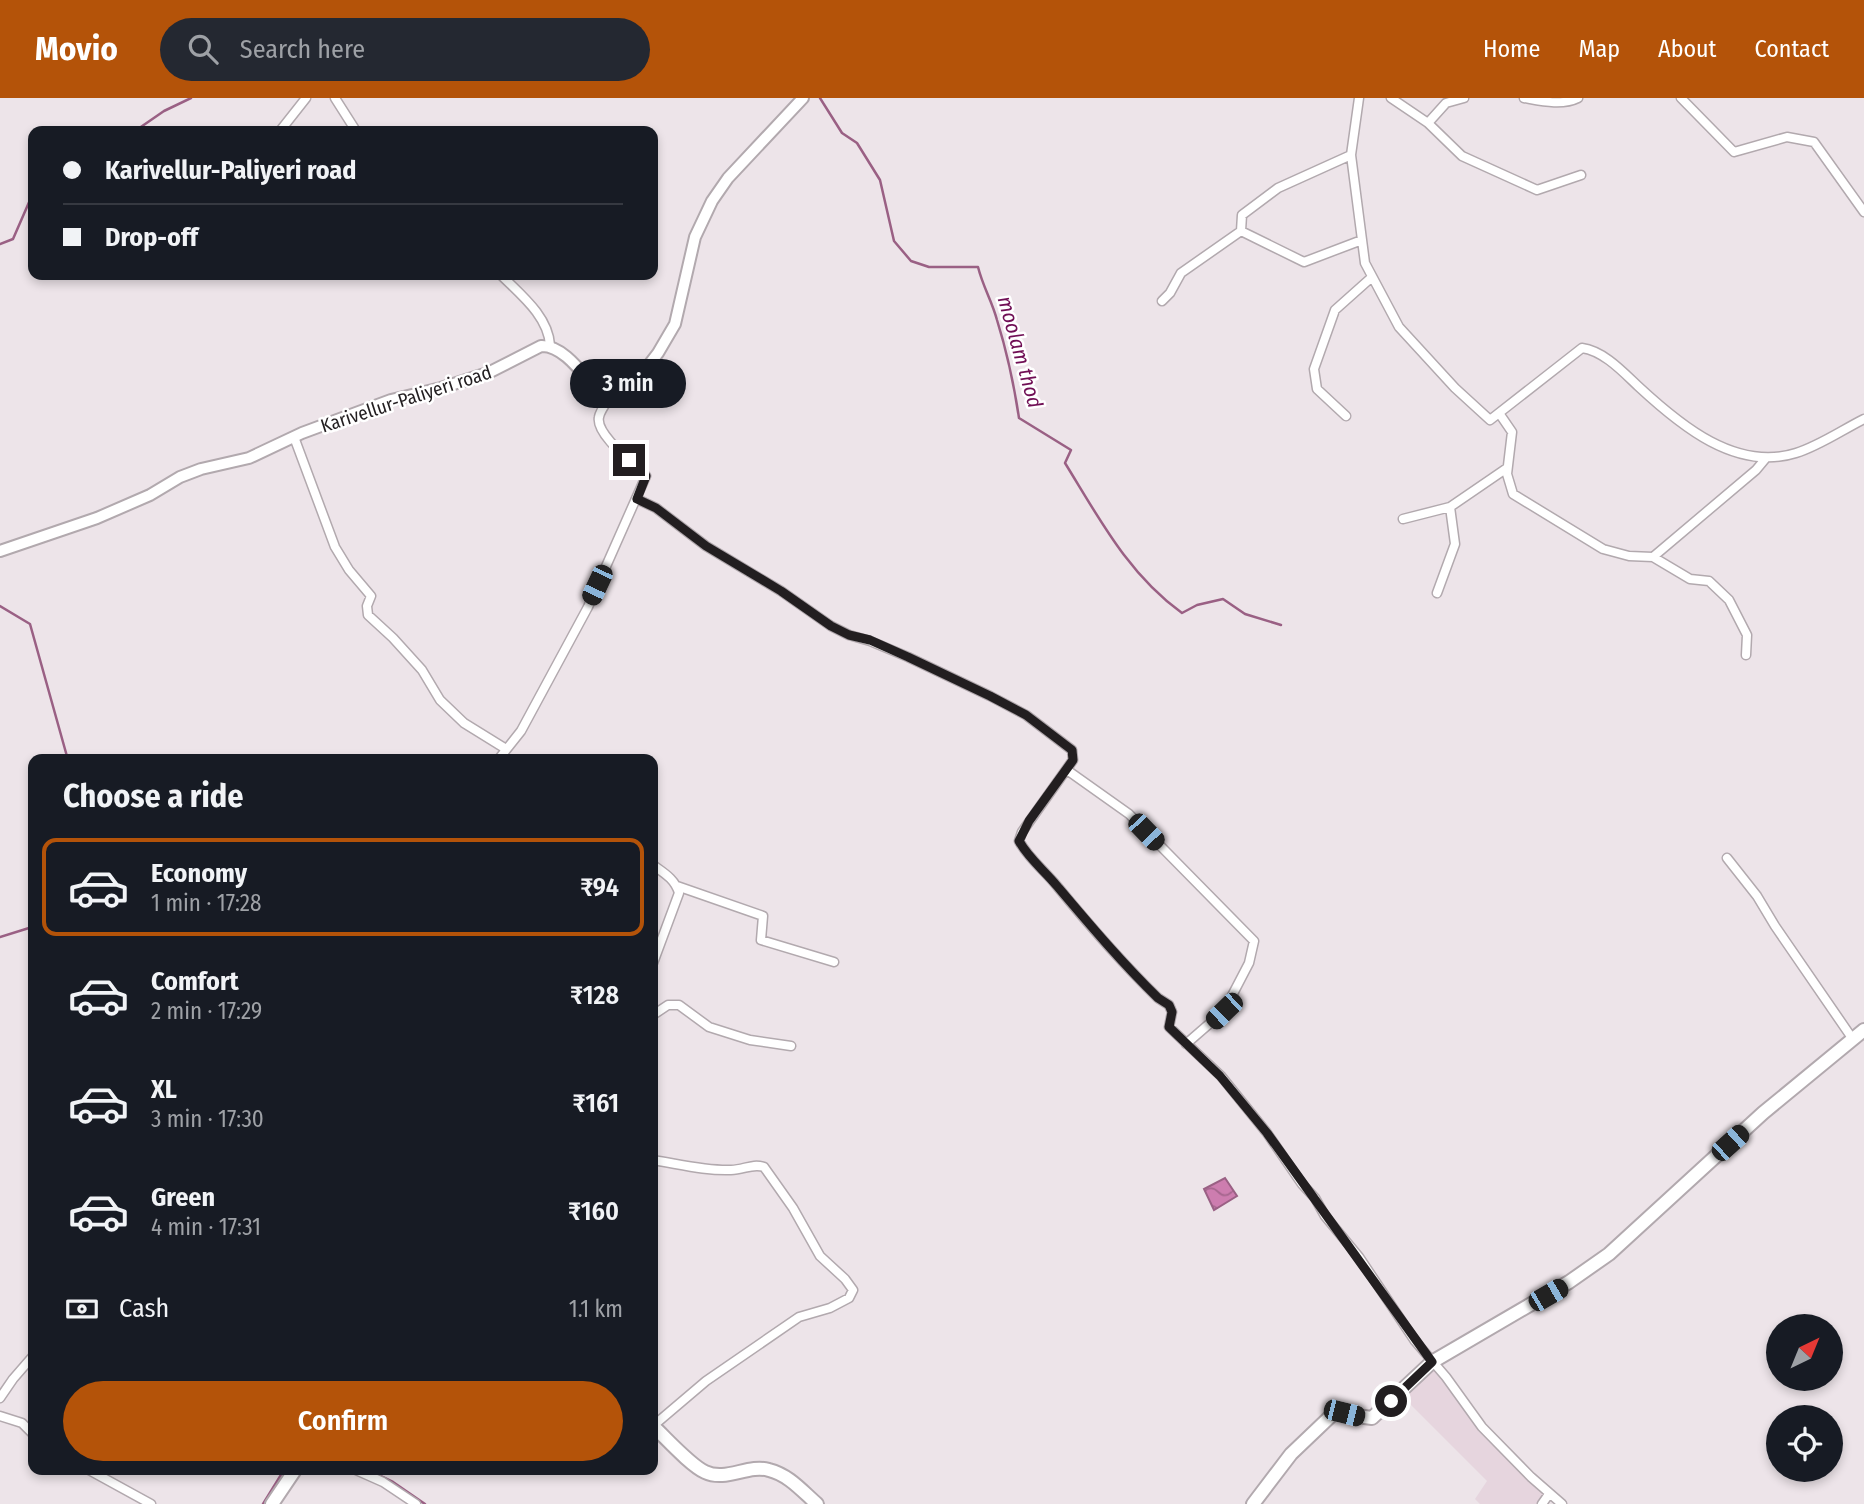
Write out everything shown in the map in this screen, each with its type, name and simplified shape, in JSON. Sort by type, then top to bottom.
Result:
[{"type":"main road","points":[[1253,1504],[1291,1454],[1334,1413],[1372,1418],[1432,1362],[1569,1282],[1609,1254],[1763,1112],[1864,1030]]},
{"type":"main road","points":[[658,1430],[705,1472],[722,1475],[757,1468],[768,1469],[786,1476],[817,1504]]},
{"type":"main road","points":[[276,1503],[292,1475]]},
{"type":"street","points":[[284,126],[306,98]]},
{"type":"street","points":[[335,98],[353,126]]},
{"type":"street","points":[[506,280],[549,330],[550,345],[562,353],[601,394],[610,397],[624,393],[638,379],[675,324],[695,237],[712,201],[728,178],[803,98]]},
{"type":"street","points":[[1359,98],[1351,155],[1365,263],[1399,327],[1455,388],[1490,420],[1582,348],[1593,349],[1710,443],[1766,458],[1796,453],[1864,419]]},
{"type":"street","points":[[1391,98],[1427,123],[1462,156],[1537,190],[1581,175]]},
{"type":"street","points":[[1427,123],[1446,103],[1464,98]]},
{"type":"street","points":[[1524,98],[1547,103],[1578,98]]},
{"type":"street","points":[[1681,98],[1734,152],[1787,137],[1814,142],[1864,212]]},
{"type":"street","points":[[1241,231],[1242,215],[1278,188],[1351,155]]},
{"type":"street","points":[[1241,231],[1304,262],[1362,240]]},
{"type":"street","points":[[1162,301],[1170,293],[1181,273],[1241,231]]},
{"type":"street","points":[[1346,416],[1317,389],[1314,369],[1335,310],[1373,277]]},
{"type":"street","name":"Karivellur-Paliyeri road","points":[[0,551],[97,517],[150,495],[180,477],[201,469],[249,458],[294,437],[391,400],[488,373],[541,346],[550,345]]},
{"type":"street","points":[[502,754],[521,732],[587,607],[646,476],[605,436],[599,425],[599,416],[610,397]]},
{"type":"street","points":[[1499,413],[1512,432],[1507,468],[1513,494],[1603,549],[1629,556],[1653,556],[1690,579],[1709,581],[1728,600],[1747,635],[1746,655]]},
{"type":"street","points":[[294,437],[335,547],[371,597],[367,606],[368,615],[422,670],[440,700],[464,723],[506,749]]},
{"type":"street","points":[[1653,556],[1756,470],[1766,458]]},
{"type":"street","points":[[1403,519],[1450,507],[1507,468]]},
{"type":"street","points":[[637,499],[656,508],[706,546],[781,591],[831,626],[849,635],[870,640],[1026,715],[1072,750],[1073,760],[1029,821],[1019,841],[1102,941],[1158,998],[1169,1005],[1172,1012],[1169,1027],[1220,1076],[1267,1133],[1482,1427],[1562,1504]]},
{"type":"street","points":[[1437,593],[1455,544],[1450,507]]},
{"type":"street","points":[[1067,770],[1129,814],[1254,942],[1249,963],[1224,1011],[1186,1044]]},
{"type":"street","points":[[1727,858],[1757,896],[1852,1038]]},
{"type":"street","points":[[658,869],[677,886],[679,893],[658,950]]},
{"type":"street","points":[[677,886],[763,915],[761,940],[834,962]]},
{"type":"street","points":[[658,1012],[673,1004],[678,1005],[709,1027],[750,1040],[791,1045]]},
{"type":"street","points":[[658,1161],[708,1170],[734,1170],[758,1165],[764,1167],[793,1208],[820,1256],[853,1290],[849,1298],[830,1308],[799,1317],[706,1381],[658,1422]]},
{"type":"street","points":[[0,1398],[28,1361]]},
{"type":"street","points":[[0,1416],[22,1423],[28,1429]]},
{"type":"street","points":[[98,1475],[151,1504]]},
{"type":"street","points":[[367,1475],[416,1504]]},
{"type":"street","points":[[1542,1504],[1549,1494]]},
{"type":"shaded area","points":[[1431,1367],[1442,1376],[1479,1429],[1545,1494],[1538,1504],[1480,1504],[1475,1499],[1487,1481],[1402,1396]]},
{"type":"water","points":[[1225,1178],[1237,1196],[1214,1210],[1204,1189]]},
{"type":"waterway","points":[[142,126],[164,111],[191,98]]},
{"type":"waterway","name":"moolam thod","points":[[820,98],[842,133],[857,143],[880,180],[894,241],[911,261],[929,267],[978,267],[1004,344],[1019,418],[1071,450],[1065,463],[1130,563],[1163,598],[1182,613],[1197,605],[1223,599],[1245,614],[1281,625]]},
{"type":"waterway","points":[[0,244],[13,239],[28,205]]},
{"type":"waterway","points":[[0,606],[30,624],[66,754]]},
{"type":"waterway","points":[[0,937],[28,928]]},
{"type":"waterway","points":[[263,1504],[281,1475]]},
{"type":"waterway","points":[[378,1475],[425,1504]]},
{"type":"route","points":[[629,460],[646,476],[637,499],[656,508],[706,546],[727,556],[831,626],[849,635],[870,640],[990,696],[1026,715],[1072,750],[1073,760],[1029,821],[1019,841],[1102,941],[1158,998],[1169,1005],[1172,1012],[1169,1027],[1220,1076],[1267,1133],[1432,1362],[1391,1401]]}]
